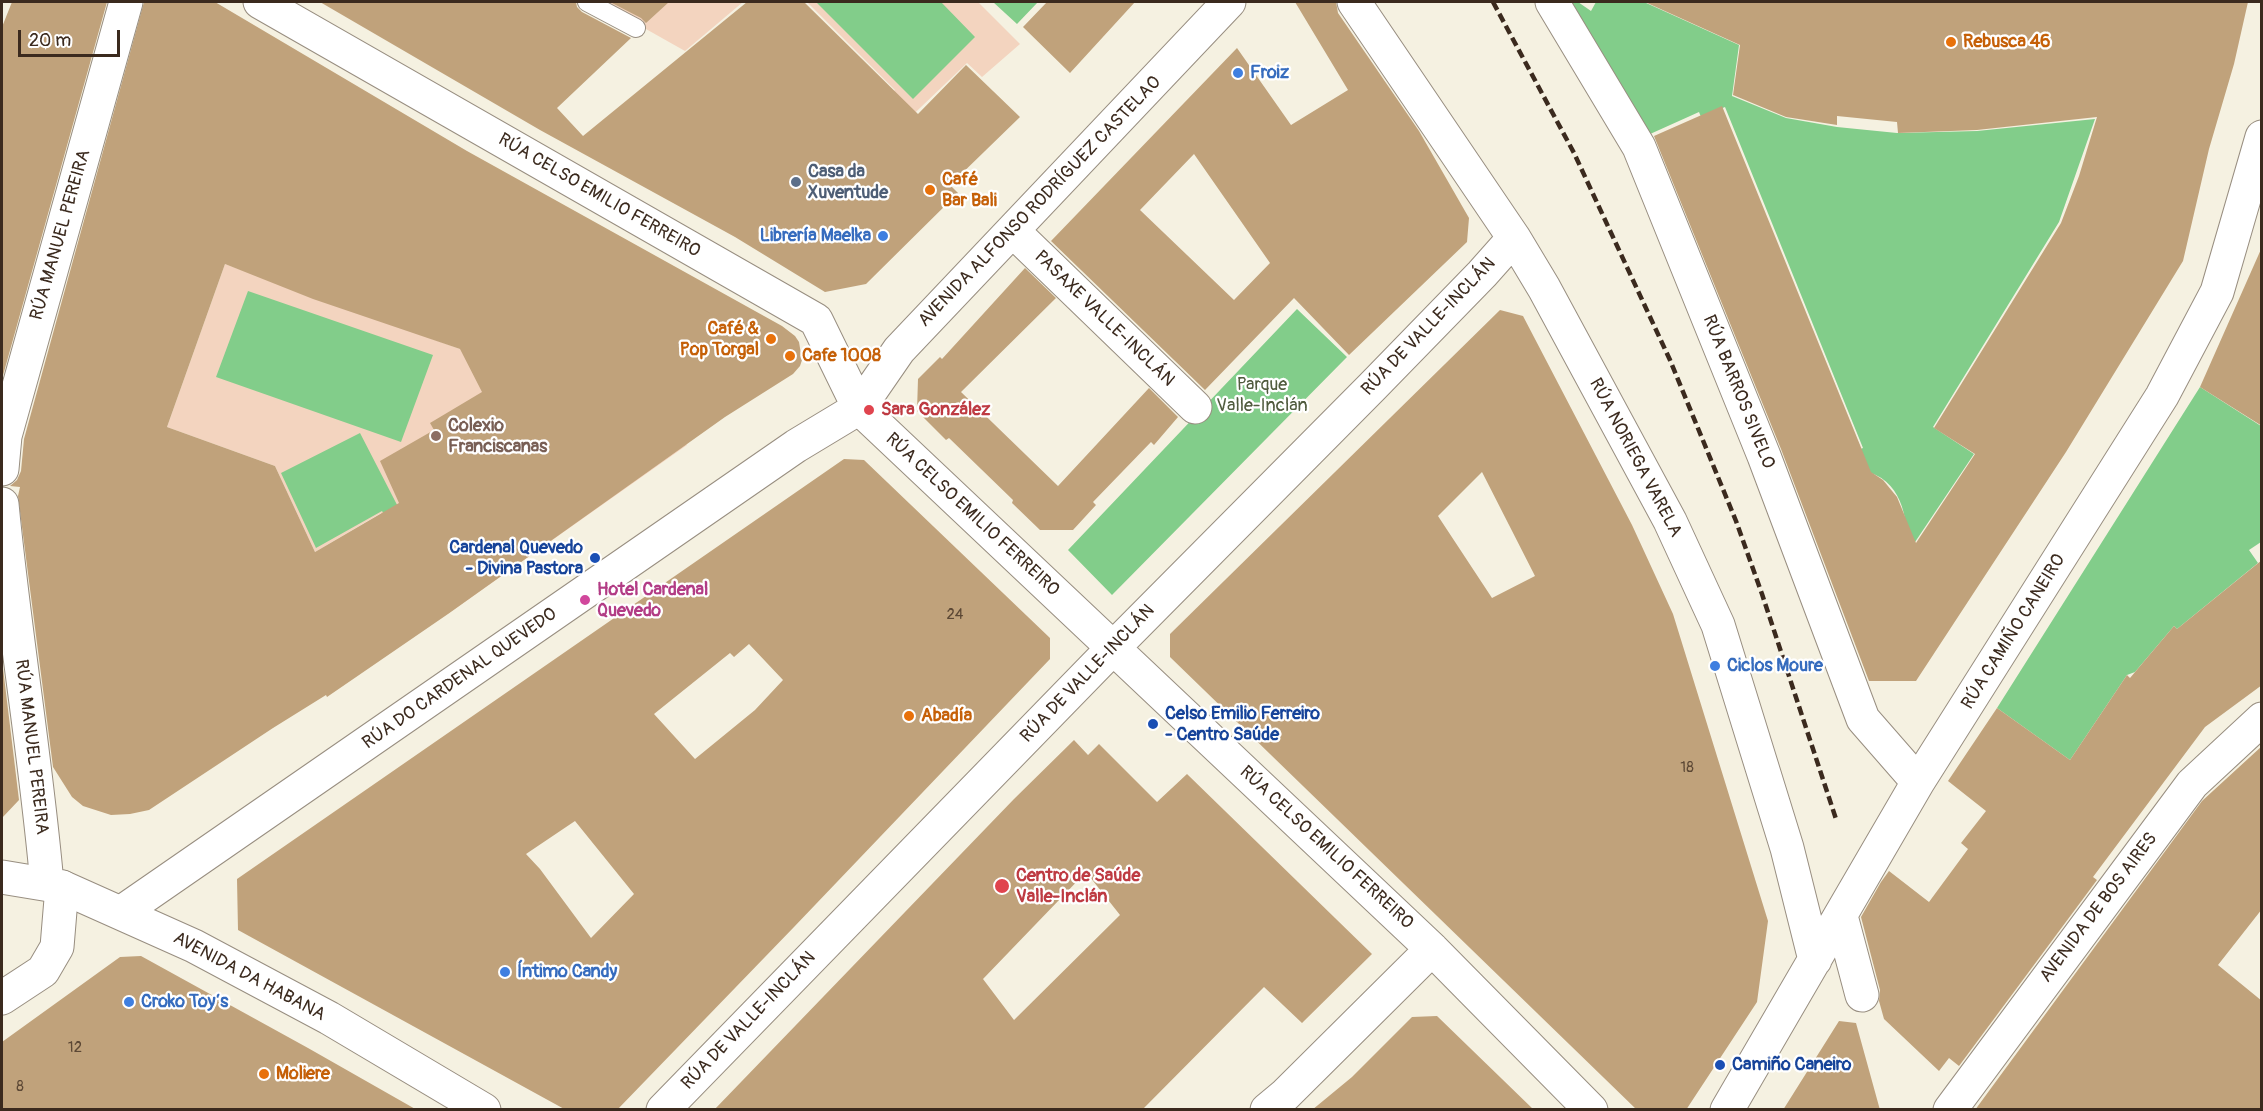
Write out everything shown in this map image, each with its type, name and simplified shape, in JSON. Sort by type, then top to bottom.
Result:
[{"type":"street","name":"RÚA MANUEL PEREIRA","points":[[2,469],[5,436],[126,2]]},
{"type":"street","name":"RÚA CELSO EMILIO FERREIRO","points":[[260,2],[816,320],[859,408],[1432,949],[1591,1110]]},
{"type":"street","name":"AVENIDA ALFONSO RODRÍGUEZ CASTELAO","points":[[859,408],[899,350],[1230,2]]},
{"type":"street","name":"RÚA NORIEGA VARELA","points":[[1354,2],[1514,238],[1544,288],[1670,521],[1718,625],[1787,848],[1815,960]]},
{"type":"street","name":"RÚA BARROS SIVELO","points":[[1552,2],[1639,147],[1764,456],[1863,719],[1918,782]]},
{"type":"street","name":"RÚA CAMIÑO CANEIRO","points":[[1726,1110],[1918,782],[2164,393],[2217,292],[2262,137]]},
{"type":"street","name":"PASAXE VALLE-INCLÁN","points":[[1013,231],[1195,407]]},
{"type":"street","name":"RÚA DE VALLE-INCLÁN","points":[[663,1110],[1114,647],[1372,387],[1514,238]]},
{"type":"street","name":"RÚA DO CARDENAL QUEVEDO","points":[[122,912],[796,446],[859,408]]},
{"type":"street","name":"RÚA MANUEL PEREIRA","points":[[2,504],[7,564],[42,818],[55,885],[57,947],[43,970],[2,998]]},
{"type":"street","name":"AVENIDA DE BOS AIRES","points":[[1950,1110],[2192,784],[2262,719]]},
{"type":"street","name":"AVENIDA DA HABANA","points":[[2,877],[55,885],[122,912],[194,946],[329,1018],[484,1110]]},
{"type":"street","points":[[1841,916],[1862,995]]},
{"type":"street","points":[[1267,1110],[1285,1095],[1432,949]]},
{"type":"lane","points":[[587,2],[636,28]]},
{"type":"shaded area","points":[[598,2],[743,2],[685,51]]},
{"type":"shaded area","points":[[807,2],[978,2],[1020,44],[982,77],[967,63],[897,130],[875,109],[895,90]]},
{"type":"shaded area","name":"Colexio Franciscanas","points":[[225,264],[460,349],[646,383],[687,445],[449,613],[381,513],[315,552],[275,466],[167,427]]},
{"type":"green space","points":[[816,2],[941,2],[975,37],[913,99]]},
{"type":"green space","points":[[993,2],[1038,2],[1017,24]]},
{"type":"green space","points":[[1560,2],[1578,2],[1591,11],[1596,2],[1644,2],[1739,45],[1732,96],[1786,118],[1837,127],[1897,133],[1977,131],[2095,119],[2059,222],[1933,427],[1974,454],[1909,551],[1904,512],[1900,501],[1886,482],[1862,470],[1855,451],[1863,448],[1725,107],[1701,117],[1699,112],[1639,139]]},
{"type":"green space","points":[[248,291],[433,355],[401,442],[216,377]]},
{"type":"green space","name":"Parque Valle-Inclán","points":[[1297,309],[1347,357],[1112,595],[1068,550]]},
{"type":"green space","points":[[2200,387],[2261,426],[2261,542],[2249,550],[2258,563],[2177,629],[2174,626],[2135,672],[2127,675],[2070,760],[1997,708]]},
{"type":"green space","points":[[360,433],[410,530],[398,536],[382,511],[316,548],[281,473]]},
{"type":"building","points":[[12,2],[107,2],[2,379],[2,27]]},
{"type":"building","points":[[144,2],[215,2],[467,151],[782,326],[799,342],[802,360],[793,374],[725,417],[327,697],[326,695],[273,728],[149,810],[130,814],[111,815],[83,806],[72,797],[53,767],[18,496],[20,487],[10,486],[17,480],[21,471],[24,439]],"holes":[[[225,264],[313,299],[460,349],[482,392],[430,423],[434,430],[380,461],[399,503],[315,552],[275,466],[167,427]]]},
{"type":"building","points":[[320,2],[576,2],[582,12],[631,38],[557,108],[583,136],[747,2],[804,2],[918,114],[966,65],[1020,117],[950,185],[958,193],[866,284],[825,292],[735,237],[540,130]]},
{"type":"building","points":[[610,2],[669,2],[646,23]]},
{"type":"building","points":[[1047,2],[1135,2],[1070,73],[1023,27]]},
{"type":"building","points":[[1295,2],[1336,2],[1338,13],[1419,131],[1469,218],[1467,242],[1349,355],[1294,298],[1205,390],[1051,241],[1237,48],[1291,125],[1348,90]],"holes":[[[1194,154],[1270,263],[1234,300],[1140,210]]]},
{"type":"building","points":[[1645,2],[2248,2],[2234,64],[2209,149],[2183,261],[2066,452],[1916,681],[1869,681],[1781,449],[1654,136],[1722,106],[1871,472],[1883,480],[1897,497],[1916,543],[1975,454],[1934,428],[2061,223],[2079,176],[2097,117],[1977,130],[1898,133],[1897,122],[1837,116],[1837,125],[1786,117],[1733,95],[1740,45]]},
{"type":"building","points":[[2262,247],[2262,426],[2200,387]]},
{"type":"building","points":[[1025,268],[1056,298],[961,392],[1058,486],[1149,388],[1178,417],[1154,445],[1151,442],[1093,502],[1096,505],[1073,530],[1040,530],[1012,503],[1013,500],[949,438],[946,440],[917,411],[918,379],[940,357],[942,359]]},
{"type":"building","points":[[1500,310],[1523,316],[1632,525],[1673,614],[1768,921],[1757,1002],[1686,1110],[1637,1110],[1170,657],[1170,634]],"holes":[[[1482,472],[1535,576],[1492,598],[1438,516]]]},
{"type":"building","points":[[844,459],[864,460],[1050,638],[1050,659],[617,1110],[566,1110],[238,930],[237,879]],"holes":[[[749,644],[783,680],[755,710],[695,759],[654,714],[730,653],[734,657]],[[575,821],[634,894],[591,938],[540,869],[526,854]]]},
{"type":"building","points":[[2262,560],[2262,685],[2205,727],[2093,877],[2097,880],[1959,1066],[1949,1058],[1939,1071],[1884,1019],[1879,1001],[1880,990],[1861,917],[1881,882],[1889,871],[1929,902],[1968,849],[1961,843],[1986,811],[1948,781],[1997,708],[2070,760],[2127,675],[2130,678],[2174,626],[2177,629]]},
{"type":"building","points":[[2,660],[19,800],[2,818]]},
{"type":"building","points":[[1074,740],[1088,755],[1099,744],[1157,802],[1187,774],[1372,954],[1302,1023],[1264,987],[1142,1110],[714,1110],[1014,799]],"holes":[[[1086,872],[1120,915],[1014,1020],[983,979]]]},
{"type":"building","points":[[2262,746],[2262,909],[2218,965],[2262,1001],[2262,1110],[1975,1110],[2202,801]]},
{"type":"building","points":[[141,956],[417,1110],[2,1110],[2,1042],[120,957]]},
{"type":"building","points":[[1437,1016],[1534,1110],[1312,1110],[1352,1077],[1412,1017]]},
{"type":"building","points":[[1839,1021],[1856,1023],[1880,1110],[1783,1110]]},
{"type":"railway","points":[[1493,2],[1574,153],[1670,360],[1736,521],[1837,822]]},
{"type":"place","name":"Rebusca 46","points":[[1951,42]]},
{"type":"place","name":"Froiz","points":[[1238,73]]},
{"type":"place","name":"Casa da Xuventude","points":[[796,182]]},
{"type":"place","name":"Café Bar Bali","points":[[930,190]]},
{"type":"place","name":"Librería Maelka","points":[[883,236]]},
{"type":"place","name":"Café & Pop Torgal","points":[[771,339]]},
{"type":"place","name":"Cafe 1008","points":[[790,356]]},
{"type":"place","name":"Sara González","points":[[869,410]]},
{"type":"place","name":"Colexio Franciscanas","points":[[436,436]]},
{"type":"place","name":"Cardenal Quevedo - Divina Pastora","points":[[595,558]]},
{"type":"place","name":"Hotel Cardenal Quevedo","points":[[585,600]]},
{"type":"place","name":"Ciclos Moure","points":[[1715,666]]},
{"type":"place","name":"Abadía","points":[[909,716]]},
{"type":"place","name":"Celso Emilio Ferreiro - Centro Saúde","points":[[1153,724]]},
{"type":"place","name":"Centro de Saúde Valle-Inclán","points":[[1002,886]]},
{"type":"place","name":"Íntimo Candy","points":[[505,972]]},
{"type":"place","name":"Croko Toy‘s","points":[[129,1002]]},
{"type":"place","name":"Camiño Caneiro","points":[[1720,1065]]},
{"type":"place","name":"Moliere","points":[[264,1074]]}]
